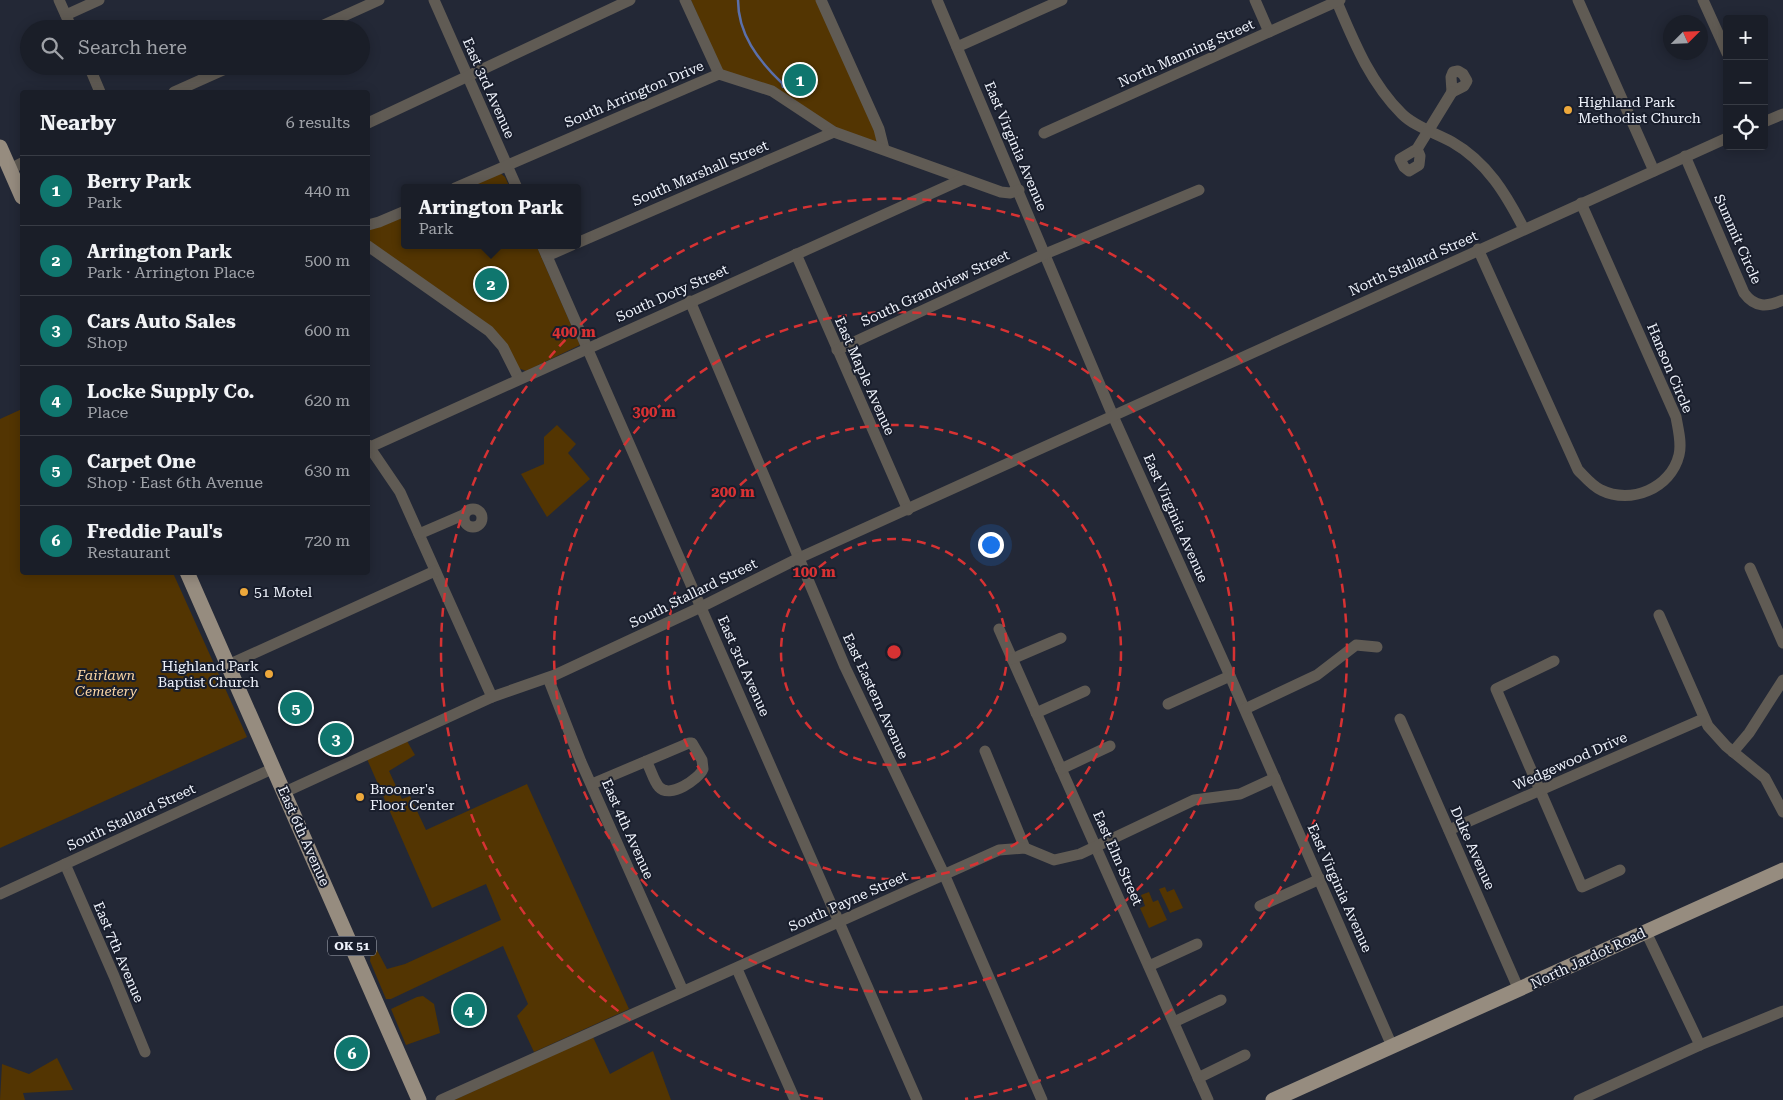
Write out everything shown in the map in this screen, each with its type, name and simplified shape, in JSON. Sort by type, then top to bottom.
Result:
[{"type":"main road","points":[[0,147],[16,166],[20,187]]},
{"type":"main road","name":"East 6th Avenue","points":[[188,575],[419,1100]]},
{"type":"main road","name":"North Jardot Road","points":[[1273,1100],[1783,870]]},
{"type":"street","points":[[59,0],[68,20]]},
{"type":"street","points":[[66,15],[100,0]]},
{"type":"street","points":[[335,20],[379,0]]},
{"type":"street","name":"East 3rd Avenue","points":[[434,0],[515,184]]},
{"type":"street","points":[[370,122],[630,0]]},
{"type":"street","points":[[685,0],[719,74]]},
{"type":"street","points":[[821,0],[879,129],[884,149]]},
{"type":"street","name":"East Virginia Avenue","points":[[937,0],[1113,416],[1245,709],[1392,1046]]},
{"type":"street","points":[[957,47],[1062,0]]},
{"type":"street","points":[[1255,0],[1269,32]]},
{"type":"street","points":[[1578,0],[1654,171]]},
{"type":"street","points":[[1338,1],[1357,50],[1374,82],[1403,115],[1453,143],[1486,167],[1512,204],[1524,229]]},
{"type":"street","name":"North Manning Street","points":[[1044,133],[1338,1]]},
{"type":"street","points":[[1706,1],[1723,43]]},
{"type":"street","name":"South Arrington Drive","points":[[464,184],[506,164],[719,74],[772,91],[834,132],[1001,192],[1010,193],[1019,190]]},
{"type":"street","points":[[93,75],[99,90]]},
{"type":"street","points":[[178,90],[212,75]]},
{"type":"street","points":[[1417,149],[1452,92]]},
{"type":"street","points":[[1768,120],[1783,114]]},
{"type":"street","name":"South Marshall Street","points":[[581,241],[834,132]]},
{"type":"street","name":"North Stallard Street","points":[[1113,416],[1478,249],[1723,140]]},
{"type":"street","name":"Summit Circle","points":[[1685,156],[1744,293],[1756,305],[1770,306],[1783,300]]},
{"type":"street","name":"South Doty Street","points":[[370,446],[963,179]]},
{"type":"street","name":"South Grandview Street","points":[[837,350],[1045,254],[1199,190]]},
{"type":"street","name":"Hanson Circle","points":[[1478,249],[1578,470],[1601,490],[1620,497],[1651,490],[1668,478],[1676,464],[1680,440],[1676,417],[1581,203]]},
{"type":"street","points":[[370,224],[401,213]]},
{"type":"street","points":[[370,247],[489,331],[502,346],[519,379]]},
{"type":"street","name":"East 3rd Avenue","points":[[544,249],[917,1100]]},
{"type":"street","points":[[547,256],[563,249]]},
{"type":"street","name":"East Maple Avenue","points":[[796,254],[908,510]]},
{"type":"street","name":"East Eastern Avenue","points":[[690,301],[845,667],[944,874],[1042,1100]]},
{"type":"street","name":"South Stallard Street","points":[[284,792],[492,697],[548,678],[701,607],[799,558],[1113,416]]},
{"type":"street","points":[[370,450],[400,492],[492,697]]},
{"type":"street","points":[[418,534],[462,515]]},
{"type":"street","points":[[1750,568],[1783,642]]},
{"type":"street","points":[[228,665],[435,571]]},
{"type":"street","points":[[1659,615],[1704,719],[1719,740],[1765,778],[1783,812]]},
{"type":"street","name":"East Elm Street","points":[[999,629],[1208,1100]]},
{"type":"street","points":[[1012,659],[1061,638]]},
{"type":"street","points":[[1245,709],[1318,675],[1356,645],[1377,647]]},
{"type":"street","points":[[1554,661],[1496,688],[1582,887],[1620,870]]},
{"type":"street","points":[[1168,704],[1230,676]]},
{"type":"street","name":"East 4th Avenue","points":[[548,678],[592,784],[683,991]]},
{"type":"street","points":[[1733,752],[1749,733],[1783,680]]},
{"type":"street","points":[[1036,713],[1085,691]]},
{"type":"street","name":"Duke Avenue","points":[[1400,719],[1519,990]]},
{"type":"street","name":"Wedgewood Drive","points":[[1449,830],[1704,719]]},
{"type":"street","points":[[592,784],[646,761],[692,743],[702,760],[703,769],[696,778],[670,791],[659,787],[646,761]]},
{"type":"street","points":[[1061,769],[1110,746]]},
{"type":"street","points":[[985,751],[1024,848]]},
{"type":"street","name":"South Stallard Street","points":[[0,894],[274,768]]},
{"type":"street","name":"South Payne Street","points":[[442,1100],[999,850],[1024,848],[1054,860],[1080,854],[1194,800],[1240,794],[1275,778]]},
{"type":"street","name":"East 7th Avenue","points":[[64,864],[114,976],[145,1052]]},
{"type":"street","points":[[1260,906],[1320,879]]},
{"type":"street","points":[[1646,932],[1700,1045]]},
{"type":"street","points":[[1149,966],[1197,944]]},
{"type":"street","points":[[738,968],[795,1100]]},
{"type":"street","points":[[1174,1022],[1221,1000]]},
{"type":"street","points":[[1579,1100],[1700,1045],[1783,1011]]},
{"type":"street","points":[[1198,1078],[1245,1055]]},
{"type":"green space","points":[[691,0],[816,0],[877,131],[880,147],[836,130],[722,71]]},
{"type":"green space","points":[[500,173],[505,177],[508,184],[476,184]]},
{"type":"green space","points":[[401,218],[401,249],[538,249],[580,345],[526,371],[518,368],[512,355],[370,243],[370,229]]},
{"type":"green space","name":"Fairlawn Cemetery","points":[[20,410],[20,575],[174,575],[247,737],[0,848],[0,419]]},
{"type":"green space","points":[[557,425],[576,444],[568,453],[590,479],[547,517],[521,474],[544,464],[544,437]]},
{"type":"green space","points":[[407,741],[415,755],[389,771],[402,799],[410,796],[426,830],[527,784],[629,1009],[534,1052],[517,1016],[528,1004],[503,946],[391,999],[386,999],[370,961],[371,952],[377,950],[387,969],[405,964],[501,920],[486,884],[432,908],[367,759]]},
{"type":"green space","points":[[1165,887],[1167,892],[1174,889],[1183,908],[1170,913],[1159,889]]},
{"type":"green space","points":[[1149,892],[1153,902],[1158,900],[1167,920],[1149,928],[1140,908],[1145,906],[1141,895]]},
{"type":"green space","points":[[423,996],[434,1004],[440,1033],[406,1045],[391,1009]]},
{"type":"green space","points":[[593,1037],[610,1074],[653,1051],[671,1100],[454,1100]]},
{"type":"green space","points":[[57,1058],[73,1090],[23,1093],[25,1100],[0,1100],[2,1064],[29,1074]]},
{"type":"waterway","points":[[738,0],[741,24],[751,46],[782,83],[783,87]]},
{"type":"place","name":"Berry Park","points":[[800,80]]},
{"type":"place","name":"Highland Park Methodist Church","points":[[1568,110]]},
{"type":"place","name":"Arrington Park","points":[[491,284]]},
{"type":"place","name":"51 Motel","points":[[244,592]]},
{"type":"place","name":"Highland Park Baptist Church","points":[[269,674]]},
{"type":"place","name":"Carpet One","points":[[296,708]]},
{"type":"place","name":"Cars Auto Sales","points":[[336,739]]},
{"type":"place","name":"Brooner's Floor Center","points":[[360,797]]},
{"type":"place","name":"Locke Supply Co.","points":[[469,1010]]},
{"type":"place","name":"Freddie Paul's","points":[[352,1053]]}]
